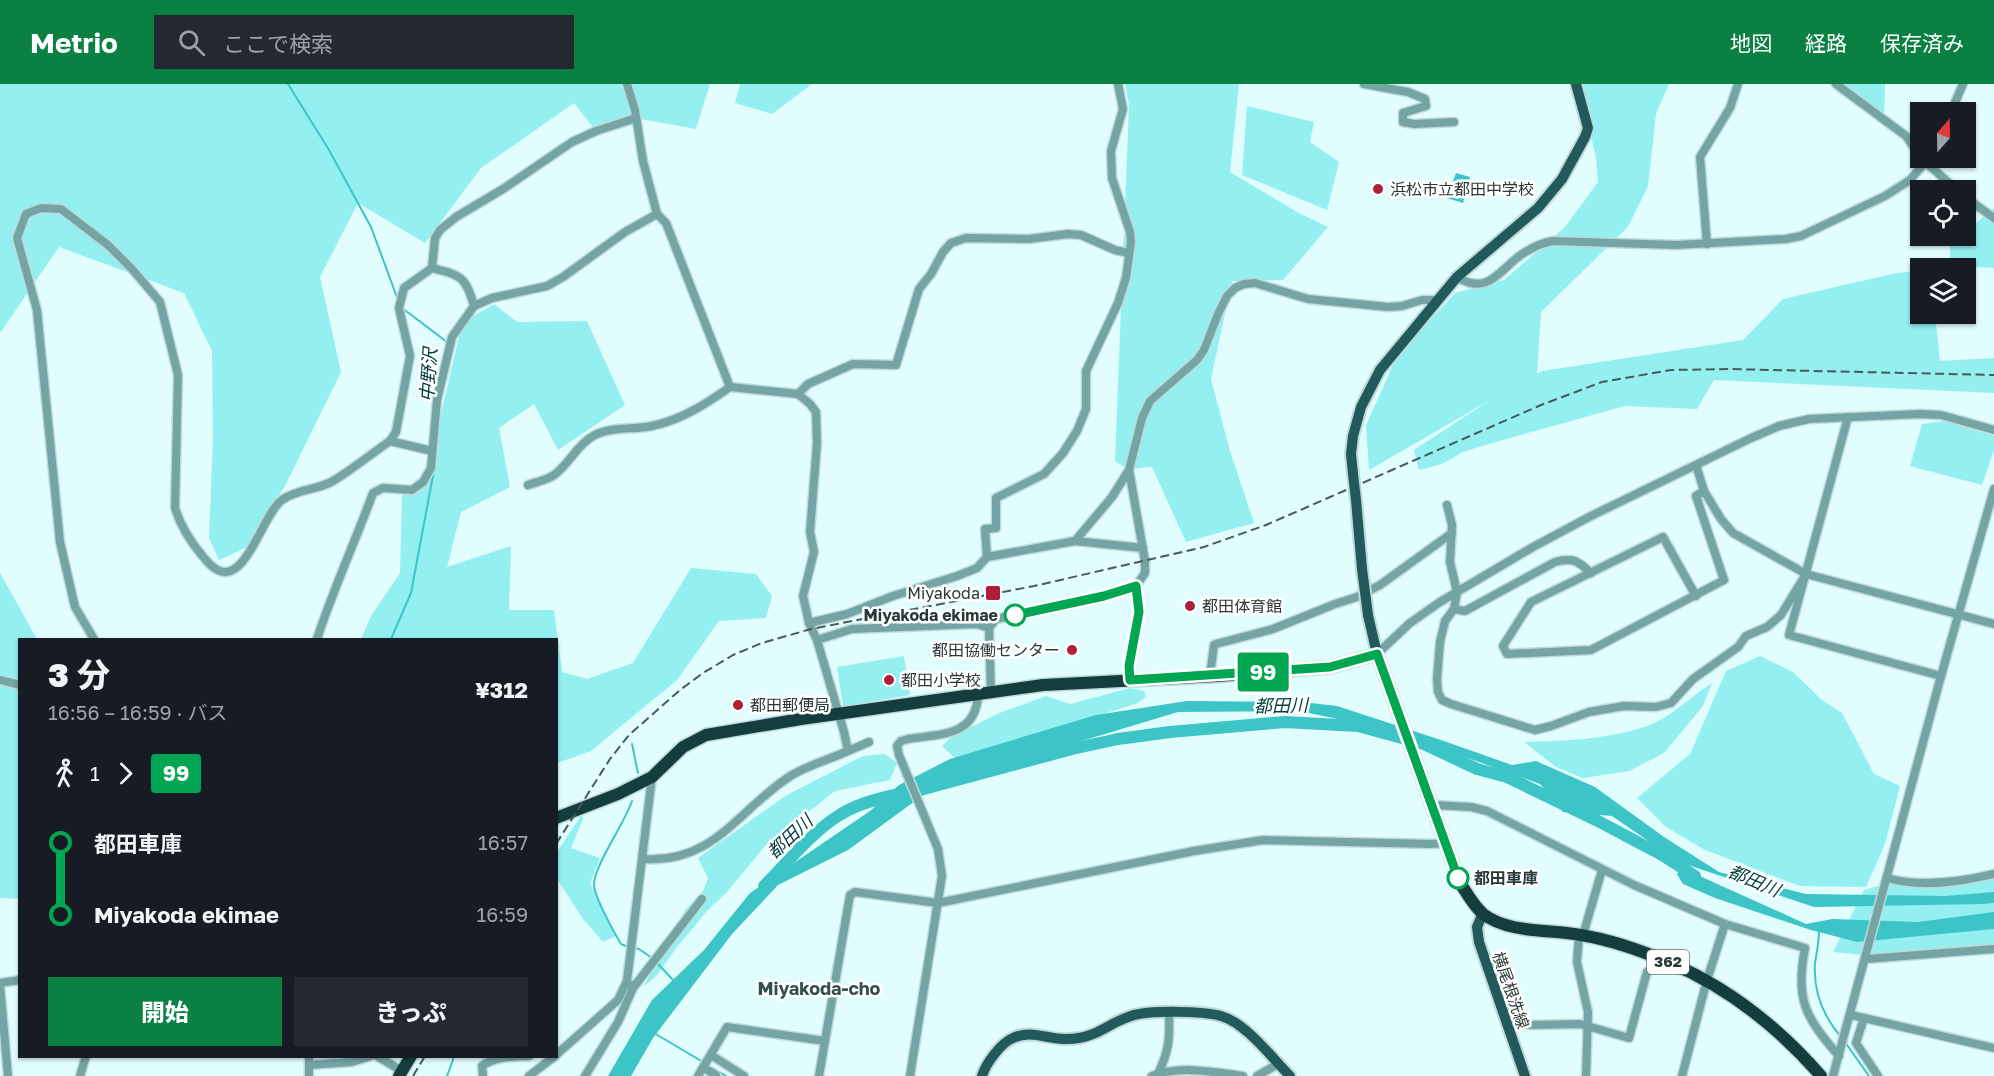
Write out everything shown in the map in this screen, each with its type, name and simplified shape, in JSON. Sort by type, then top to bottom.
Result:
[{"type":"highway","points":[[558,817],[618,794],[652,777],[682,747],[706,735],[770,723],[978,696],[1043,685],[1330,667],[1377,654],[1459,880],[1469,898],[1483,914]]},
{"type":"highway","name":"362","points":[[1483,914],[1501,923],[1581,935],[1628,946],[1707,980],[1764,1019],[1796,1047],[1821,1076]]},
{"type":"highway","points":[[400,1073],[410,1058]]},
{"type":"main road","points":[[1377,654],[1368,615],[1362,569],[1351,454],[1361,407],[1380,370],[1436,300],[1457,277],[1538,208],[1562,179],[1585,137],[1587,128],[1576,84]]},
{"type":"main road","name":"横尾根洗線","points":[[1483,914],[1477,927],[1479,942],[1525,1076]]},
{"type":"main road","points":[[982,1076],[999,1049],[1012,1038],[1028,1034],[1067,1039],[1093,1036],[1117,1021],[1133,1015],[1200,1012],[1224,1017],[1246,1031],[1290,1076]]},
{"type":"street","points":[[627,84],[657,214],[666,224],[730,387]]},
{"type":"street","points":[[987,557],[985,528],[996,528],[996,498],[1044,474],[1063,453],[1077,430],[1086,409],[1086,370],[1118,303],[1125,278],[1130,232],[1112,178],[1111,151],[1123,109],[1118,84]]},
{"type":"street","points":[[1364,84],[1408,92],[1425,99],[1426,106],[1403,113],[1403,122],[1414,124],[1454,122]]},
{"type":"street","points":[[1707,244],[1700,157],[1730,108],[1738,84]]},
{"type":"street","points":[[1836,84],[1910,141]]},
{"type":"street","points":[[1955,102],[1963,84]]},
{"type":"street","points":[[93,638],[75,606],[60,542],[37,310],[17,238],[26,214],[41,208],[61,209],[108,245],[132,268],[160,302],[178,375],[175,508],[179,522],[212,568],[226,571],[232,570],[245,561],[280,501],[332,482],[390,441],[396,432],[410,356],[399,308],[401,295],[404,288],[432,268],[435,238],[440,230],[456,217],[503,189],[572,142],[596,131],[636,118]]},
{"type":"street","points":[[1457,277],[1474,284],[1485,283],[1495,279],[1519,257],[1539,243],[1553,241],[1707,244],[1801,236],[1885,196],[1910,180],[1918,168]]},
{"type":"street","points":[[1934,168],[1946,180]]},
{"type":"street","points":[[1976,205],[1994,218]]},
{"type":"street","points":[[317,638],[373,493],[383,488],[412,490],[423,482],[431,468],[437,400],[452,337],[474,306],[492,298],[548,286],[563,278],[625,232],[657,214]]},
{"type":"street","points":[[798,394],[808,384],[853,364],[896,365],[919,289],[951,243],[966,238],[1029,239],[1068,234],[1081,235],[1115,250],[1128,253]]},
{"type":"street","points":[[432,268],[456,274],[464,279],[474,306]]},
{"type":"street","points":[[1075,541],[1112,497],[1129,470],[1142,418],[1150,401],[1197,360],[1204,350],[1227,296],[1235,288],[1255,283],[1308,299],[1388,307],[1422,300],[1436,300]]},
{"type":"street","points":[[528,485],[553,476],[580,446],[594,435],[611,430],[650,427],[669,422],[703,406],[730,387],[798,394],[810,404],[818,420],[810,532],[814,552],[803,596],[848,751]]},
{"type":"street","points":[[1377,654],[1410,623],[1457,592],[1589,517],[1779,426],[1809,419],[1920,414],[1941,415],[1994,430]]},
{"type":"street","points":[[1848,417],[1789,635],[1941,676]]},
{"type":"street","points":[[390,441],[432,451]]},
{"type":"street","points":[[1696,465],[1704,491],[1720,519],[1738,538],[1806,574],[1994,624]]},
{"type":"street","points":[[1129,470],[1145,561],[1144,573],[1136,586],[1139,612],[1129,666],[1130,680]]},
{"type":"street","points":[[1833,1076],[1994,489]]},
{"type":"street","points":[[1696,596],[1663,537],[1531,602],[1503,646],[1507,654],[1591,650],[1696,596],[1724,580],[1696,496],[1704,491]]},
{"type":"street","points":[[1447,505],[1452,533],[1450,562],[1457,592],[1454,609],[1445,621],[1440,642],[1438,692],[1442,700],[1535,730],[1589,712],[1624,706],[1656,707],[1671,703],[1693,679],[1738,647],[1746,636],[1767,627],[1781,615],[1806,574]]},
{"type":"street","points":[[1210,676],[1214,645],[1273,629],[1357,597],[1380,585],[1452,533]]},
{"type":"street","points":[[809,623],[847,614],[893,596],[957,576],[977,568],[987,557],[1075,541],[1143,548]]},
{"type":"street","points":[[1454,609],[1465,611],[1556,562],[1567,559],[1577,561],[1591,573]]},
{"type":"street","points":[[991,693],[989,628],[996,619],[1104,596],[1136,586]]},
{"type":"street","points":[[817,640],[852,629],[977,624],[989,628]]},
{"type":"street","points":[[0,680],[18,684]]},
{"type":"street","points":[[910,1076],[938,903],[941,867],[938,849],[898,755],[897,747],[901,741],[952,732],[967,725],[974,716],[978,696]]},
{"type":"street","points":[[643,860],[664,860],[686,855],[718,837],[769,792],[794,774],[870,742]]},
{"type":"street","points":[[558,1052],[618,1000],[627,981],[652,777]]},
{"type":"street","points":[[1433,805],[1471,807],[1487,811],[1602,870],[1725,924],[1805,948],[1801,969],[1801,993],[1808,1015],[1823,1038],[1840,1052]]},
{"type":"street","points":[[819,1076],[850,895],[855,892],[938,903],[1194,851],[1263,840],[1445,843]]},
{"type":"street","points":[[1586,1076],[1588,1026],[1585,995],[1577,962],[1581,935],[1602,870]]},
{"type":"street","points":[[1887,879],[1913,883],[1939,883],[1994,874]]},
{"type":"street","points":[[585,1076],[621,1016],[633,988],[702,899]]},
{"type":"street","points":[[1682,1076],[1707,980],[1725,924]]},
{"type":"street","points":[[1866,957],[1994,949]]},
{"type":"street","points":[[1506,1021],[1531,1026],[1580,1024],[1629,1038],[1647,972]]},
{"type":"street","points":[[8,1076],[0,984],[18,980]]},
{"type":"street","points":[[627,981],[633,988]]},
{"type":"street","points":[[1154,1075],[1166,1058],[1170,1039],[1169,1013]]},
{"type":"street","points":[[1851,1014],[1994,1048]]},
{"type":"street","points":[[1864,1018],[1856,1043],[1878,1076]]},
{"type":"street","points":[[698,1076],[727,1027],[825,1041]]},
{"type":"street","points":[[710,1056],[744,1076]]},
{"type":"street","points":[[80,1076],[85,1058]]},
{"type":"street","points":[[309,1076],[309,1060],[352,1062],[365,1058]]},
{"type":"street","points":[[380,1058],[400,1073]]},
{"type":"street","points":[[483,1076],[482,1066],[504,1058]]},
{"type":"street","points":[[529,1076],[551,1058]]},
{"type":"street","points":[[1257,1076],[1278,1064]]},
{"type":"street","points":[[704,1068],[716,1076]]},
{"type":"street","points":[[1154,1075],[1191,1070],[1243,1076]]},
{"type":"shaded area","points":[[0,84],[710,84],[696,129],[630,117],[596,131],[574,103],[481,168],[425,243],[358,203],[320,277],[341,372],[286,484],[247,547],[219,560],[209,538],[213,438],[212,351],[184,293],[59,247],[0,333]]},
{"type":"shaded area","points":[[740,84],[812,84],[772,114],[735,103]]},
{"type":"shaded area","points":[[1125,84],[1239,84],[1230,172],[1297,212],[1328,227],[1283,280],[1232,281],[1211,379],[1230,451],[1254,523],[1186,542],[1152,467],[1127,469],[1115,461],[1129,105]]},
{"type":"shaded area","points":[[1579,84],[1669,84],[1656,114],[1648,186],[1628,227],[1541,312],[1537,374],[1542,371],[1743,340],[1783,299],[1910,271],[1910,324],[1936,324],[1940,361],[1994,358],[1994,393],[1714,380],[1697,409],[1625,406],[1463,452],[1442,464],[1419,470],[1414,450],[1490,400],[1369,470],[1366,425],[1396,358],[1455,293],[1504,280],[1565,227],[1598,182],[1596,158]]},
{"type":"shaded area","points":[[1831,84],[1885,84],[1884,118]]},
{"type":"shaded area","points":[[1247,106],[1314,122],[1310,142],[1339,162],[1327,210],[1242,175]]},
{"type":"shaded area","points":[[1994,208],[1994,268],[1976,267],[1976,258],[1950,258],[1950,246],[1976,246],[1976,223]]},
{"type":"shaded area","points":[[494,304],[517,322],[587,321],[625,405],[558,450],[534,404],[499,428],[510,487],[461,512],[447,567],[511,546],[509,610],[554,610],[558,638],[361,638],[371,616],[400,573],[402,496],[427,475],[462,323]]},
{"type":"shaded area","points":[[1944,421],[1994,436],[1994,450],[1982,485],[1910,466],[1922,424]]},
{"type":"shaded area","points":[[691,568],[756,574],[772,596],[766,618],[719,621],[677,680],[591,751],[558,763],[558,641],[562,672],[587,679],[633,663]]},
{"type":"shaded area","points":[[0,573],[36,638],[18,638],[18,899],[0,898]]},
{"type":"shaded area","points":[[904,656],[910,695],[843,706],[837,667]]},
{"type":"shaded area","points":[[1760,656],[1793,672],[1822,700],[1842,713],[1874,774],[1900,786],[1885,844],[1866,887],[1800,886],[1705,850],[1666,827],[1637,798],[1690,754],[1726,671]]},
{"type":"shaded area","points":[[1712,683],[1703,706],[1664,753],[1629,771],[1583,778],[1556,767],[1524,742],[1594,738],[1647,726],[1675,711]]},
{"type":"shaded area","points":[[1130,688],[1144,691],[1146,697],[1138,703],[955,758],[942,746],[951,737],[997,714],[1046,696],[1070,704]]},
{"type":"shaded area","points":[[885,754],[897,763],[890,780],[835,791],[765,846],[727,892],[708,910],[656,976],[643,987],[685,910],[703,891],[708,878],[698,858],[785,796],[863,756]]},
{"type":"shaded area","points":[[582,814],[583,819],[571,848],[600,858],[590,883],[616,936],[603,942],[583,919],[558,881],[558,850]]},
{"type":"shaded area","points":[[1994,877],[1994,946],[1875,956],[1833,952],[1864,890],[1885,884]]},
{"type":"water","points":[[1456,173],[1470,177],[1463,203],[1447,198]]},
{"type":"water","points":[[1187,701],[1302,702],[1337,706],[1512,765],[1536,761],[1595,787],[1664,837],[1719,872],[1806,894],[1946,896],[1994,892],[1994,903],[1814,907],[1679,862],[1612,816],[1563,812],[1540,784],[1387,729],[1299,711],[1178,712],[1042,753],[948,777],[848,850],[778,885],[732,934],[653,1038],[631,1076],[608,1076],[652,1000],[704,950],[750,893],[870,811],[899,785],[950,759],[1096,715]]},
{"type":"water","points":[[1682,868],[1806,924],[1832,919],[1918,922],[1994,912],[1994,929],[1857,942],[1811,930],[1715,898],[1683,884],[1677,874]]},
{"type":"waterway","name":"中野沢","points":[[288,84],[329,150],[371,227],[398,300]]},
{"type":"waterway","name":"中野沢","points":[[402,308],[447,342]]},
{"type":"waterway","name":"中野沢","points":[[391,638],[411,593],[434,470]]},
{"type":"waterway","name":"都田川","points":[[920,790],[1118,739],[1285,722],[1358,726],[1424,744],[1477,769],[1507,777],[1596,820],[1662,855],[1695,876]]},
{"type":"waterway","points":[[632,744],[638,773]]},
{"type":"waterway","name":"都田川","points":[[764,886],[809,840],[838,816],[868,802],[900,794]]},
{"type":"waterway","points":[[628,947],[621,944],[614,932],[594,885],[604,855],[632,801]]},
{"type":"waterway","points":[[1819,930],[1815,963],[1818,994],[1824,1012],[1841,1037]]},
{"type":"waterway","points":[[634,948],[652,958]]},
{"type":"waterway","points":[[656,962],[675,982]]},
{"type":"waterway","points":[[654,1033],[703,1062]]},
{"type":"waterway","points":[[1845,1042],[1869,1076]]},
{"type":"waterway","name":"中野沢","points":[[447,1076],[453,1058]]},
{"type":"waterway","points":[[708,1065],[726,1076]]},
{"type":"railway","points":[[558,841],[610,759],[629,735],[703,673],[733,655],[762,643],[811,629],[1034,586],[1204,547],[1266,525],[1541,405],[1602,382],[1671,370],[1728,369],[1994,375]]},
{"type":"railway","points":[[413,1076],[424,1058]]},
{"type":"bus line","name":"99","points":[[1015,615],[1104,596],[1136,586],[1139,612],[1129,666],[1130,680],[1330,667],[1377,654],[1458,878]]},
{"type":"place","name":"浜松市立都田中学校","points":[[1378,189]]},
{"type":"place","name":"Miyakoda","points":[[993,593]]},
{"type":"place","name":"都田体育館","points":[[1190,606]]},
{"type":"place","name":"Miyakoda ekimae","points":[[1015,615]]},
{"type":"place","name":"都田協働センター","points":[[1072,650]]},
{"type":"place","name":"都田小学校","points":[[889,680]]},
{"type":"place","name":"都田郵便局","points":[[738,705]]},
{"type":"place","name":"都田車庫","points":[[1458,878]]},
{"type":"district","name":"Miyakoda-cho","points":[[819,989]]}]
